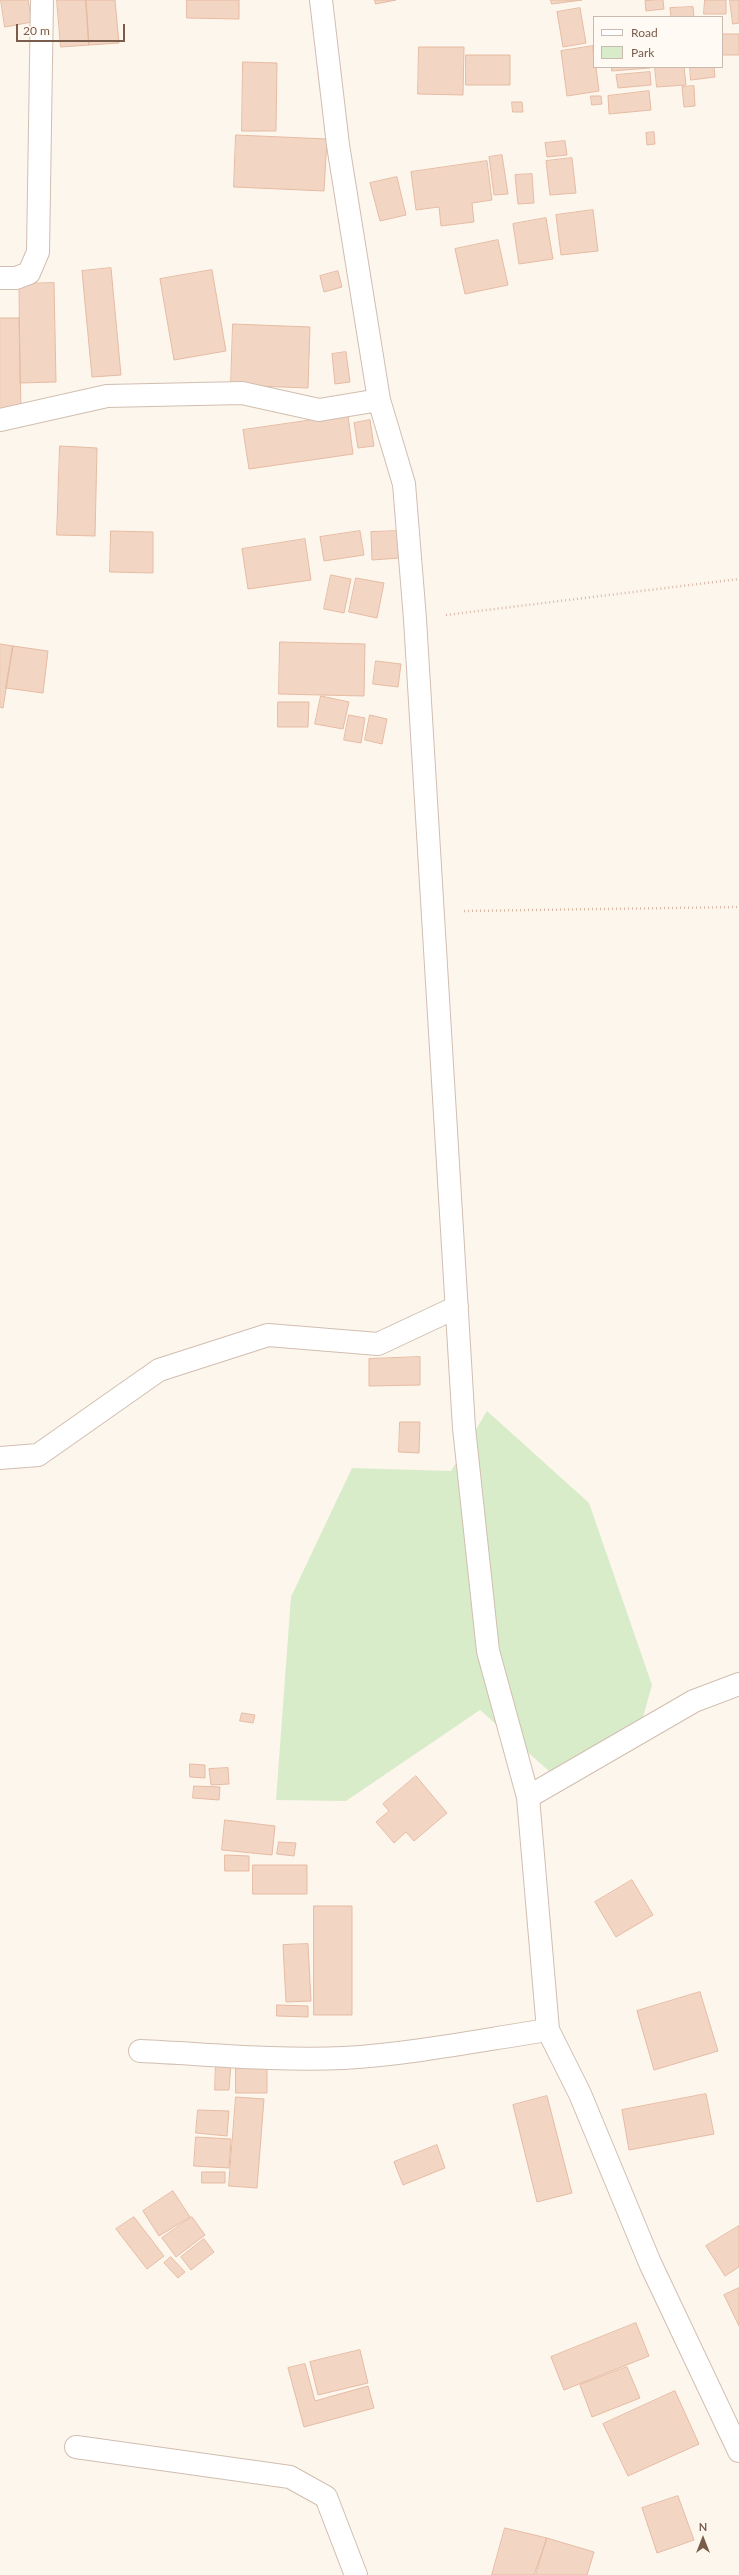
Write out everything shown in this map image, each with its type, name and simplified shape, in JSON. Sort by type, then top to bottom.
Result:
[{"type":"street","points":[[0,278],[16,278],[29,273],[38,252],[42,0]]},
{"type":"street","points":[[321,0],[338,145],[379,400],[404,484],[415,620],[464,1428],[488,1651],[528,1797],[548,2030],[580,2094],[650,2263],[739,2452]]},
{"type":"street","points":[[0,420],[107,396],[242,393],[319,410],[379,400]]},
{"type":"street","points":[[0,1458],[38,1455],[159,1370],[268,1335],[378,1344],[457,1307]]},
{"type":"street","points":[[528,1797],[694,1701],[739,1684]]},
{"type":"street","points":[[140,2052],[312,2059],[344,2058],[397,2052],[548,2030]]},
{"type":"street","points":[[76,2446],[290,2477],[326,2497],[356,2575]]},
{"type":"path","points":[[415,620],[739,579]]},
{"type":"path","points":[[433,911],[739,907]]},
{"type":"green space","points":[[487,1411],[589,1503],[652,1685],[642,1721],[558,1779],[480,1710],[346,1801],[276,1800],[291,1597],[352,1468],[451,1471]]},
{"type":"building","points":[[1,0],[28,0],[32,22],[5,27]]},
{"type":"building","points":[[57,0],[86,0],[89,45],[61,47]]},
{"type":"building","points":[[86,0],[115,0],[119,43],[89,45]]},
{"type":"building","points":[[187,0],[239,0],[239,19],[187,18]]},
{"type":"building","points":[[375,0],[396,0],[376,4]]},
{"type":"building","points":[[551,0],[582,0],[552,4]]},
{"type":"building","points":[[663,0],[664,9],[646,11],[645,1]]},
{"type":"building","points":[[705,0],[726,0],[726,14],[704,14]]},
{"type":"building","points":[[730,0],[739,0],[739,23],[733,24]]},
{"type":"building","points":[[693,7],[694,16],[671,16],[670,8]]},
{"type":"building","points":[[580,8],[586,43],[563,47],[557,12]]},
{"type":"building","points":[[723,34],[739,34],[739,55],[723,55]]},
{"type":"building","points":[[593,46],[593,68],[596,68],[599,91],[567,96],[561,51]]},
{"type":"building","points":[[419,47],[464,47],[463,95],[418,94]]},
{"type":"building","points":[[466,55],[510,55],[510,85],[466,85]]},
{"type":"building","points":[[243,62],[277,63],[276,131],[242,131]]},
{"type":"building","points":[[612,68],[650,68],[612,71]]},
{"type":"building","points":[[655,68],[684,68],[686,85],[657,87]]},
{"type":"building","points":[[690,68],[714,68],[715,77],[691,80]]},
{"type":"building","points":[[650,72],[651,85],[618,88],[616,75]]},
{"type":"building","points":[[694,86],[695,106],[684,107],[682,87]]},
{"type":"building","points":[[649,91],[651,110],[609,114],[608,96]]},
{"type":"building","points":[[591,96],[601,96],[602,104],[592,105]]},
{"type":"building","points":[[512,102],[522,102],[523,112],[513,112]]},
{"type":"building","points":[[654,132],[655,144],[647,145],[646,133]]},
{"type":"building","points":[[236,135],[327,139],[324,191],[234,187]]},
{"type":"building","points":[[565,141],[567,155],[547,157],[545,143]]},
{"type":"building","points":[[502,155],[508,194],[494,195],[489,157]]},
{"type":"building","points":[[572,158],[576,193],[550,195],[546,161]]},
{"type":"building","points":[[487,161],[492,200],[472,203],[474,222],[441,226],[439,207],[416,210],[411,172]]},
{"type":"building","points":[[532,174],[534,203],[518,204],[515,175]]},
{"type":"building","points":[[397,177],[406,215],[380,221],[370,183]]},
{"type":"building","points":[[593,210],[598,251],[561,255],[556,215]]},
{"type":"building","points":[[546,218],[553,259],[519,264],[513,224]]},
{"type":"building","points":[[498,240],[508,285],[465,294],[455,249]]},
{"type":"building","points":[[111,268],[121,375],[92,377],[82,271]]},
{"type":"building","points":[[212,270],[226,351],[174,360],[160,279]]},
{"type":"building","points":[[338,271],[342,287],[324,292],[320,276]]},
{"type":"building","points":[[54,283],[56,382],[20,383],[19,284]]},
{"type":"building","points":[[0,318],[19,318],[21,410],[0,410]]},
{"type":"building","points":[[233,324],[310,327],[308,388],[231,385]]},
{"type":"building","points":[[346,352],[350,382],[335,384],[332,354]]},
{"type":"building","points":[[348,415],[353,454],[249,469],[243,430]]},
{"type":"building","points":[[370,420],[374,446],[358,448],[354,423]]},
{"type":"building","points":[[60,446],[97,448],[95,536],[57,535]]},
{"type":"building","points":[[111,531],[153,532],[153,573],[110,572]]},
{"type":"building","points":[[360,531],[364,555],[324,561],[320,537]]},
{"type":"building","points":[[398,531],[400,558],[372,560],[371,532]]},
{"type":"building","points":[[305,539],[311,580],[248,589],[242,549]]},
{"type":"building","points":[[331,575],[351,579],[344,613],[324,609]]},
{"type":"building","points":[[356,578],[384,583],[377,618],[349,612]]},
{"type":"building","points":[[280,642],[365,644],[364,696],[279,694]]},
{"type":"building","points":[[0,644],[13,646],[3,708],[0,707]]},
{"type":"building","points":[[13,646],[48,651],[43,693],[6,688]]},
{"type":"building","points":[[376,661],[401,664],[398,687],[373,684]]},
{"type":"building","points":[[321,696],[349,702],[343,729],[315,724]]},
{"type":"building","points":[[278,702],[309,702],[308,727],[278,727]]},
{"type":"building","points":[[349,715],[365,718],[361,743],[344,740]]},
{"type":"building","points":[[370,715],[387,719],[382,744],[365,740]]},
{"type":"building","points":[[420,1357],[420,1385],[369,1386],[369,1359]]},
{"type":"building","points":[[400,1422],[420,1422],[419,1453],[399,1452]]},
{"type":"building","points":[[242,1713],[255,1715],[253,1723],[240,1721]]},
{"type":"building","points":[[190,1764],[205,1765],[205,1778],[190,1777]]},
{"type":"building","points":[[228,1768],[229,1784],[211,1785],[209,1769]]},
{"type":"building","points":[[416,1776],[447,1813],[414,1841],[406,1832],[394,1843],[376,1822],[389,1811],[383,1804]]},
{"type":"building","points":[[194,1786],[220,1787],[219,1800],[193,1798]]},
{"type":"building","points":[[225,1820],[275,1826],[272,1855],[222,1850]]},
{"type":"building","points":[[279,1842],[296,1843],[294,1856],[277,1854]]},
{"type":"building","points":[[225,1855],[249,1856],[249,1871],[225,1871]]},
{"type":"building","points":[[253,1865],[307,1865],[307,1894],[253,1894]]},
{"type":"building","points":[[632,1880],[653,1915],[616,1937],[595,1902]]},
{"type":"building","points":[[314,1906],[352,1906],[352,2015],[314,2015]]},
{"type":"building","points":[[308,1944],[311,2001],[286,2002],[283,1945]]},
{"type":"building","points":[[700,1992],[718,2051],[654,2070],[637,2011]]},
{"type":"building","points":[[277,2005],[308,2006],[308,2017],[277,2016]]},
{"type":"building","points":[[216,2061],[231,2061],[229,2090],[215,2090]]},
{"type":"building","points":[[236,2066],[267,2066],[267,2093],[236,2093]]},
{"type":"building","points":[[706,2094],[714,2134],[629,2150],[622,2110]]},
{"type":"building","points":[[547,2096],[572,2193],[537,2202],[513,2105]]},
{"type":"building","points":[[236,2097],[264,2099],[257,2188],[229,2186]]},
{"type":"building","points":[[198,2110],[229,2111],[227,2136],[196,2133]]},
{"type":"building","points":[[196,2137],[231,2139],[229,2168],[194,2166]]},
{"type":"building","points":[[437,2145],[445,2168],[403,2185],[394,2162]]},
{"type":"building","points":[[202,2172],[225,2172],[225,2183],[202,2183]]},
{"type":"building","points":[[173,2191],[190,2217],[159,2236],[143,2211]]},
{"type":"building","points":[[134,2217],[164,2256],[147,2269],[116,2229]]},
{"type":"building","points":[[192,2217],[205,2235],[176,2257],[162,2238]]},
{"type":"building","points":[[739,2226],[739,2267],[725,2276],[706,2246]]},
{"type":"building","points":[[204,2239],[214,2252],[191,2270],[181,2257]]},
{"type":"building","points":[[171,2257],[185,2272],[178,2278],[164,2263]]},
{"type":"building","points":[[739,2288],[739,2326],[724,2295]]},
{"type":"building","points":[[636,2323],[649,2356],[564,2390],[551,2357]]},
{"type":"building","points":[[360,2350],[368,2383],[318,2395],[310,2362]]},
{"type":"building","points":[[305,2364],[315,2401],[368,2386],[374,2408],[304,2427],[288,2368]]},
{"type":"building","points":[[627,2367],[640,2398],[592,2417],[580,2385]]},
{"type":"building","points":[[675,2391],[699,2444],[628,2476],[603,2424]]},
{"type":"building","points":[[678,2496],[694,2540],[657,2553],[642,2508]]},
{"type":"building","points":[[505,2528],[547,2538],[534,2575],[492,2575]]},
{"type":"building","points":[[547,2538],[594,2552],[587,2575],[536,2575]]}]
